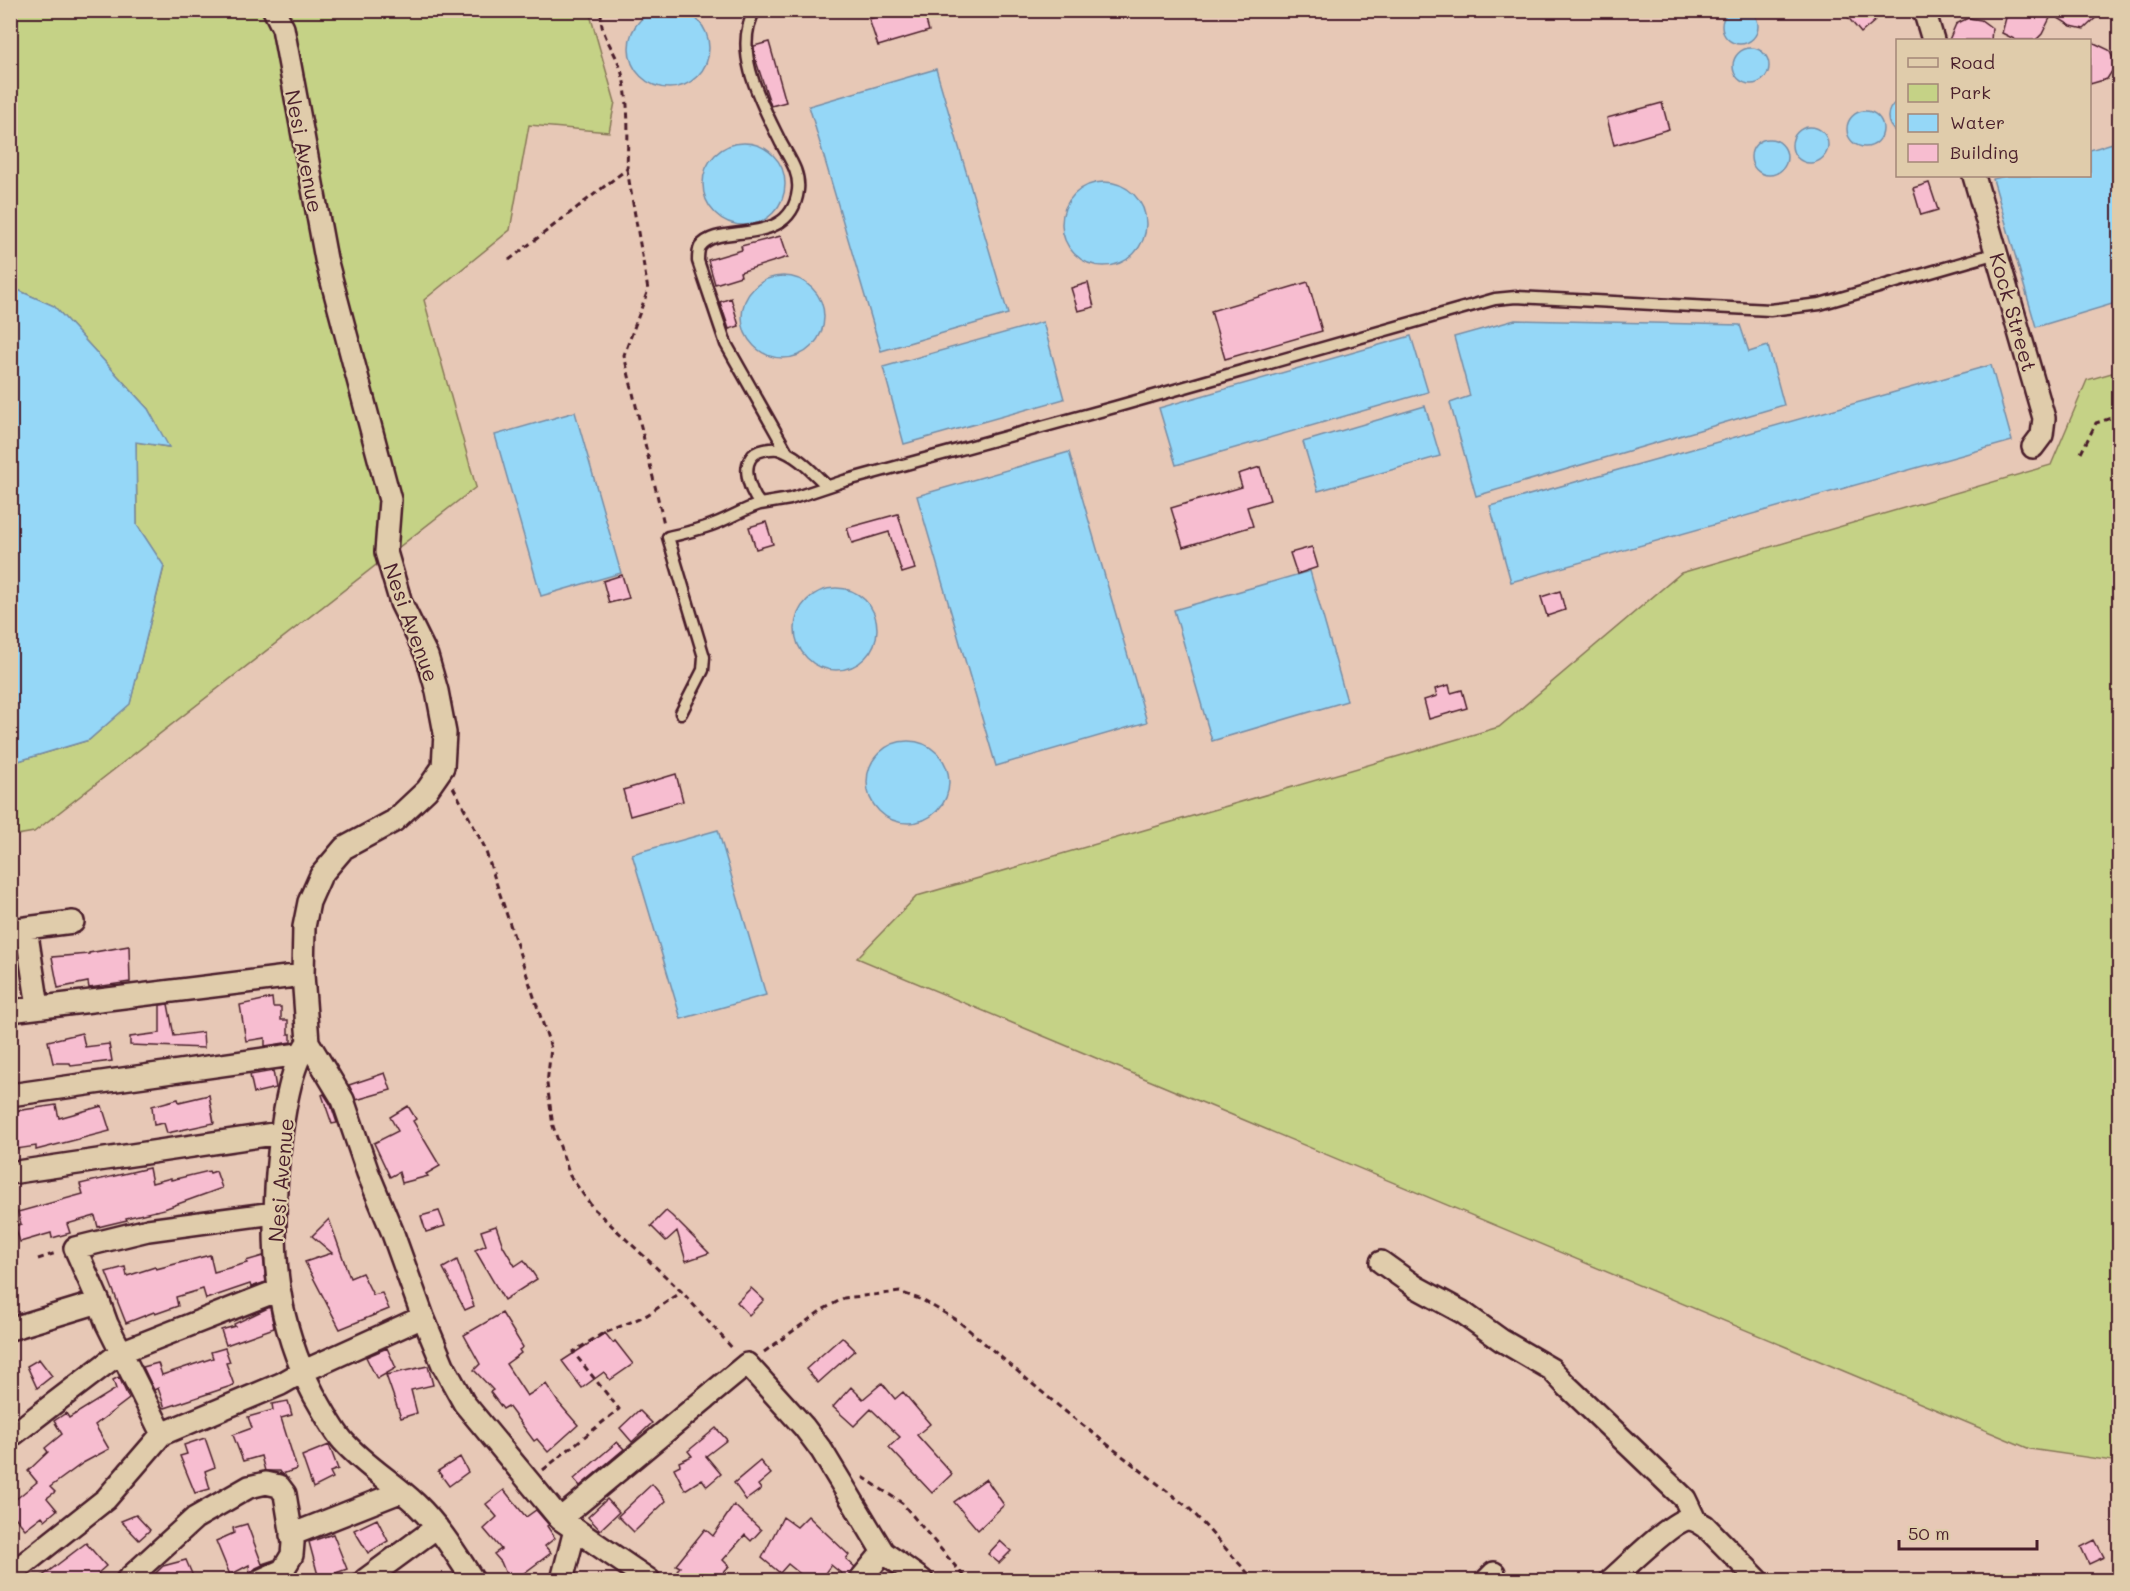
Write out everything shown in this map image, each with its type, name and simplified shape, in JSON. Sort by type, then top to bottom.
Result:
[{"type":"street","name":"Nesi Avenue","points":[[274,10],[283,28],[326,259],[390,500],[386,552],[402,603],[427,656],[445,733],[443,767],[428,790],[394,821],[344,848],[321,875],[309,902],[304,927],[303,1048],[280,1132],[274,1213],[275,1264],[292,1348],[302,1372],[342,1441],[416,1504],[437,1527],[473,1581]]},
{"type":"street","points":[[1924,10],[1933,39]]},
{"type":"street","name":"Kock Street","points":[[1974,177],[2044,418],[2042,435],[2033,447]]},
{"type":"street","points":[[38,1007],[18,929],[73,922]]},
{"type":"street","points":[[10,1011],[303,975]]},
{"type":"street","points":[[10,1095],[303,1048],[343,1100],[423,1317],[443,1365],[464,1403],[528,1482],[568,1525],[649,1581]]},
{"type":"street","points":[[10,1173],[280,1132]]},
{"type":"street","points":[[162,1434],[75,1248],[148,1230],[274,1213]]},
{"type":"street","points":[[1381,1262],[1416,1287],[1462,1312],[1501,1340],[1551,1368],[1564,1384],[1684,1499],[1695,1520],[1705,1526],[1743,1576]]},
{"type":"street","points":[[10,1437],[122,1352],[279,1290]]},
{"type":"street","points":[[10,1329],[99,1302]]},
{"type":"street","points":[[10,1575],[106,1499],[162,1434],[281,1384],[302,1372],[423,1317]]},
{"type":"street","points":[[562,1581],[568,1525],[747,1364],[804,1427],[822,1451],[883,1552],[922,1581]]},
{"type":"street","points":[[127,1581],[195,1518],[249,1487],[266,1484],[279,1486],[285,1494],[292,1555],[283,1570],[261,1581]]},
{"type":"street","points":[[291,1535],[400,1491]]},
{"type":"street","points":[[1611,1581],[1672,1527],[1680,1522],[1695,1520]]},
{"type":"street","points":[[365,1581],[437,1527]]},
{"type":"street","points":[[860,1581],[883,1552]]},
{"type":"lane","points":[[755,10],[749,20],[746,37],[747,57],[758,94],[797,173],[798,189],[795,204],[786,217],[771,227],[750,233],[721,236],[707,242],[700,247],[698,261],[726,344],[787,452]]},
{"type":"lane","points":[[681,713],[703,670],[704,657],[668,537],[709,525],[760,504],[790,499],[827,486],[1115,408],[1495,299],[1516,297],[1770,310],[1820,304],[1997,253]]},
{"type":"lane","points":[[760,504],[749,489],[747,467],[750,458],[760,450],[774,448],[787,452],[827,486]]},
{"type":"path","points":[[602,10],[600,22],[621,68],[629,121],[627,169],[648,290],[624,355],[668,537]]},
{"type":"path","points":[[509,260],[627,169]]},
{"type":"path","points":[[2081,453],[2096,423],[2120,415]]},
{"type":"path","points":[[443,767],[484,846],[551,1048],[547,1084],[553,1126],[570,1176],[593,1208],[682,1292],[747,1364],[822,1310],[844,1298],[900,1292],[922,1300],[957,1320],[1061,1408],[1190,1509],[1254,1581]]},
{"type":"path","points":[[528,1482],[619,1409],[573,1352],[600,1335],[647,1315],[682,1292]]},
{"type":"path","points":[[862,1477],[902,1503],[967,1581]]},
{"type":"green space","points":[[11,11],[589,11],[615,102],[609,132],[529,125],[510,230],[424,300],[476,487],[34,832],[11,836],[11,762],[89,740],[130,703],[164,567],[137,525],[136,442],[168,447],[148,409],[54,306],[11,287]]},
{"type":"green space","points":[[2119,371],[2119,1462],[2030,1449],[857,958],[917,896],[1499,727],[1681,573],[2051,465],[2087,380]]},
{"type":"water","points":[[661,8],[677,8],[698,19],[709,40],[709,56],[698,77],[677,88],[661,88],[647,82],[635,70],[629,56],[629,40],[635,26],[647,14]]},
{"type":"water","points":[[1740,8],[1753,13],[1758,26],[1753,39],[1740,44],[1727,39],[1722,26],[1727,13]]},
{"type":"water","points":[[1751,48],[1764,53],[1769,66],[1764,79],[1751,84],[1738,79],[1733,66],[1738,53]]},
{"type":"water","points":[[936,69],[1008,314],[881,351],[809,106]]},
{"type":"water","points":[[1896,102],[1896,132],[1890,125],[1888,117]]},
{"type":"water","points":[[1865,111],[1878,116],[1883,129],[1878,142],[1865,147],[1852,142],[1847,129],[1852,116]]},
{"type":"water","points":[[1810,127],[1823,132],[1828,145],[1823,158],[1810,163],[1797,158],[1792,145],[1797,132]]},
{"type":"water","points":[[1769,139],[1782,144],[1787,157],[1782,170],[1769,175],[1756,170],[1751,157],[1756,144]]},
{"type":"water","points":[[2119,141],[2119,302],[2036,327],[1993,179],[2001,177],[2091,177],[2091,150]]},
{"type":"water","points":[[744,143],[760,146],[773,155],[782,168],[785,184],[782,200],[773,213],[760,222],[744,225],[728,222],[715,213],[706,200],[703,184],[706,168],[715,155],[728,146]]},
{"type":"water","points":[[1096,182],[1112,182],[1128,189],[1139,200],[1146,216],[1143,240],[1134,254],[1112,266],[1096,266],[1080,259],[1069,248],[1062,232],[1062,216],[1069,200],[1080,189]]},
{"type":"water","points":[[783,276],[799,279],[812,288],[821,301],[824,317],[821,333],[812,346],[799,355],[783,358],[767,355],[754,346],[745,333],[742,317],[745,301],[754,288],[767,279]]},
{"type":"water","points":[[11,287],[54,306],[148,409],[169,447],[136,442],[137,525],[164,566],[130,704],[89,740],[15,762],[10,762]]},
{"type":"water","points":[[1515,320],[1740,325],[1749,352],[1768,346],[1784,405],[1476,496],[1450,403],[1470,396],[1454,337]]},
{"type":"water","points":[[1043,322],[1064,399],[904,444],[883,367]]},
{"type":"water","points":[[1411,336],[1428,392],[1176,465],[1159,408]]},
{"type":"water","points":[[1991,365],[2012,441],[1511,582],[1490,506]]},
{"type":"water","points":[[1425,406],[1440,456],[1318,491],[1303,442]]},
{"type":"water","points":[[575,412],[621,573],[541,596],[495,435]]},
{"type":"water","points":[[1069,452],[1147,722],[996,766],[917,496]]},
{"type":"water","points":[[1310,571],[1347,701],[1212,741],[1174,610]]},
{"type":"water","points":[[836,588],[852,591],[865,600],[874,613],[877,629],[874,645],[865,658],[852,667],[836,670],[820,667],[807,658],[798,645],[795,629],[798,613],[807,600],[820,591]]},
{"type":"water","points":[[908,741],[924,744],[937,753],[946,766],[949,782],[946,798],[937,811],[924,820],[908,823],[892,820],[879,811],[870,798],[867,782],[870,766],[879,753],[892,744]]},
{"type":"water","points":[[718,830],[766,995],[681,1019],[632,854]]},
{"type":"building","points":[[900,10],[923,10],[929,31],[878,46],[869,19]]},
{"type":"building","points":[[1842,10],[1866,10],[1875,21],[1861,33]]},
{"type":"building","points":[[2008,10],[2104,10],[2084,29],[2071,26],[2052,14],[2037,39],[2014,39],[2002,33]]},
{"type":"building","points":[[1968,18],[1981,20],[1992,28],[1991,39],[1949,39],[1956,24]]},
{"type":"building","points":[[2091,41],[2109,50],[2115,62],[2107,79],[2091,84]]},
{"type":"building","points":[[769,42],[786,102],[771,106],[755,58],[754,46]]},
{"type":"building","points":[[1662,103],[1669,129],[1614,145],[1607,118]]},
{"type":"building","points":[[1929,183],[1938,210],[1921,215],[1913,188]]},
{"type":"building","points":[[781,236],[788,257],[740,272],[741,276],[715,284],[708,260],[742,250],[741,246]]},
{"type":"building","points":[[1308,282],[1322,331],[1225,359],[1211,311]]},
{"type":"building","points":[[1088,283],[1094,307],[1078,311],[1071,288]]},
{"type":"building","points":[[731,298],[739,326],[729,329],[720,302]]},
{"type":"building","points":[[1260,467],[1270,500],[1247,507],[1253,526],[1183,547],[1171,508],[1242,487],[1238,474]]},
{"type":"building","points":[[898,514],[915,569],[902,573],[889,532],[852,543],[847,528]]},
{"type":"building","points":[[766,522],[773,544],[756,549],[749,527]]},
{"type":"building","points":[[1312,547],[1318,567],[1297,574],[1290,553]]},
{"type":"building","points":[[622,575],[629,598],[609,603],[603,581]]},
{"type":"building","points":[[1560,591],[1565,610],[1547,616],[1541,597]]},
{"type":"building","points":[[1449,685],[1451,693],[1462,690],[1467,708],[1429,719],[1424,700],[1437,696],[1435,689]]},
{"type":"building","points":[[676,774],[683,801],[630,816],[623,790]]},
{"type":"building","points":[[129,946],[130,982],[89,988],[88,982],[58,988],[52,957],[89,954]]},
{"type":"building","points":[[272,998],[273,1007],[281,1007],[281,1020],[288,1020],[288,1034],[291,1034],[291,1042],[265,1046],[265,1038],[246,1041],[240,1005]]},
{"type":"building","points":[[168,1004],[174,1036],[203,1032],[204,1048],[130,1045],[130,1037],[160,1033],[160,1005]]},
{"type":"building","points":[[82,1033],[85,1047],[109,1044],[112,1061],[71,1066],[70,1063],[53,1063],[48,1041]]},
{"type":"building","points":[[273,1071],[276,1088],[254,1093],[250,1075]]},
{"type":"building","points":[[385,1073],[391,1090],[356,1100],[349,1085]]},
{"type":"building","points":[[324,1094],[331,1105],[337,1123],[332,1124],[322,1095]]},
{"type":"building","points":[[209,1095],[214,1123],[167,1133],[164,1123],[154,1125],[152,1106],[178,1099],[179,1102]]},
{"type":"building","points":[[56,1105],[59,1118],[102,1106],[110,1131],[36,1150],[36,1146],[10,1150],[10,1124],[17,1123],[16,1111]]},
{"type":"building","points":[[408,1106],[416,1119],[413,1121],[440,1166],[426,1174],[428,1176],[402,1183],[399,1172],[390,1177],[374,1143],[398,1131],[390,1117]]},
{"type":"building","points":[[149,1168],[152,1183],[216,1171],[222,1188],[164,1209],[126,1218],[127,1220],[98,1227],[95,1216],[67,1224],[70,1233],[52,1238],[51,1233],[20,1242],[15,1226],[21,1224],[18,1212],[83,1194],[80,1184]]},
{"type":"building","points":[[439,1211],[445,1226],[426,1232],[421,1216]]},
{"type":"building","points":[[666,1211],[709,1253],[686,1261],[677,1231],[666,1241],[651,1226]]},
{"type":"building","points":[[329,1219],[350,1278],[362,1273],[373,1295],[382,1293],[389,1309],[340,1329],[305,1262],[332,1253],[312,1236]]},
{"type":"building","points":[[496,1226],[503,1246],[515,1266],[524,1260],[537,1279],[504,1300],[475,1250],[486,1245],[481,1231]]},
{"type":"building","points":[[210,1255],[214,1272],[263,1256],[266,1282],[251,1287],[250,1284],[206,1299],[203,1289],[176,1297],[178,1306],[126,1323],[106,1272],[125,1267],[127,1276],[155,1267],[156,1269]]},
{"type":"building","points":[[457,1260],[474,1306],[465,1310],[443,1268]]},
{"type":"building","points":[[751,1288],[764,1300],[749,1315],[737,1302]]},
{"type":"building","points":[[270,1307],[274,1328],[226,1345],[221,1330],[235,1326],[234,1324]]},
{"type":"building","points":[[502,1313],[523,1347],[519,1350],[521,1353],[506,1364],[527,1396],[546,1384],[578,1425],[548,1452],[537,1439],[534,1441],[508,1406],[503,1409],[490,1392],[493,1390],[474,1370],[480,1364],[464,1335]]},
{"type":"building","points":[[605,1333],[613,1343],[615,1341],[633,1364],[610,1380],[604,1372],[582,1388],[562,1361]]},
{"type":"building","points":[[842,1337],[855,1350],[818,1383],[806,1369]]},
{"type":"building","points":[[225,1348],[230,1362],[226,1363],[234,1385],[165,1408],[158,1388],[154,1390],[143,1367],[158,1363],[162,1375],[213,1358],[211,1352]]},
{"type":"building","points":[[387,1348],[396,1368],[377,1379],[366,1357]]},
{"type":"building","points":[[39,1359],[52,1376],[37,1388],[27,1366]]},
{"type":"building","points":[[428,1366],[433,1385],[411,1390],[417,1413],[401,1418],[386,1375]]},
{"type":"building","points":[[119,1377],[129,1399],[95,1425],[109,1449],[83,1463],[50,1487],[55,1492],[47,1498],[57,1510],[45,1520],[42,1516],[25,1529],[10,1511],[10,1504],[37,1482],[28,1471],[48,1452],[45,1448],[62,1434],[54,1421],[66,1413],[69,1418],[116,1389],[113,1380]]},
{"type":"building","points":[[882,1383],[895,1399],[903,1392],[930,1424],[917,1435],[952,1474],[932,1493],[889,1447],[900,1437],[871,1409],[854,1426],[833,1407],[851,1387],[863,1399]]},
{"type":"building","points":[[288,1401],[292,1415],[281,1418],[297,1469],[282,1474],[280,1471],[265,1471],[261,1456],[243,1461],[233,1435],[252,1428],[248,1417],[273,1410],[272,1404]]},
{"type":"building","points":[[639,1410],[652,1423],[632,1442],[620,1428]]},
{"type":"building","points":[[716,1428],[727,1440],[706,1456],[721,1474],[707,1486],[702,1479],[685,1490],[674,1468],[680,1465],[679,1462],[692,1456],[688,1451]]},
{"type":"building","points":[[205,1438],[215,1467],[205,1471],[210,1489],[195,1493],[180,1456],[187,1454],[184,1445]]},
{"type":"building","points":[[617,1442],[624,1449],[580,1486],[574,1479]]},
{"type":"building","points":[[329,1445],[338,1469],[330,1472],[333,1478],[313,1488],[302,1456]]},
{"type":"building","points":[[460,1457],[468,1472],[449,1486],[438,1471]]},
{"type":"building","points":[[760,1461],[771,1474],[758,1485],[761,1489],[746,1500],[734,1483]]},
{"type":"building","points":[[986,1479],[1004,1505],[978,1530],[954,1502]]},
{"type":"building","points":[[652,1484],[666,1501],[634,1532],[618,1516]]},
{"type":"building","points":[[504,1490],[526,1517],[536,1510],[549,1525],[547,1526],[555,1538],[545,1546],[551,1553],[523,1574],[528,1581],[509,1581],[501,1562],[494,1554],[501,1549],[484,1529],[497,1517],[486,1504]]},
{"type":"building","points":[[607,1499],[619,1512],[600,1530],[588,1517]]},
{"type":"building","points":[[734,1505],[761,1530],[751,1541],[745,1535],[723,1560],[729,1566],[716,1581],[690,1581],[677,1570],[680,1567],[676,1565],[705,1529],[713,1536]]},
{"type":"building","points":[[136,1515],[150,1530],[139,1540],[121,1521]]},
{"type":"building","points":[[808,1516],[849,1555],[846,1559],[855,1567],[847,1578],[831,1565],[819,1581],[809,1581],[788,1564],[780,1573],[762,1558],[783,1517],[797,1527]]},
{"type":"building","points":[[377,1519],[388,1541],[368,1553],[354,1530]]},
{"type":"building","points":[[247,1524],[262,1564],[274,1560],[256,1568],[250,1574],[249,1565],[230,1575],[216,1541],[234,1533],[233,1528]]},
{"type":"building","points":[[333,1534],[347,1569],[319,1579],[309,1542]]},
{"type":"building","points":[[2095,1540],[2104,1557],[2089,1564],[2081,1547]]},
{"type":"building","points":[[1000,1541],[1011,1551],[999,1563],[988,1554]]},
{"type":"building","points":[[86,1543],[106,1566],[98,1573],[105,1581],[36,1581]]},
{"type":"building","points":[[186,1560],[195,1581],[148,1581],[163,1566]]}]
